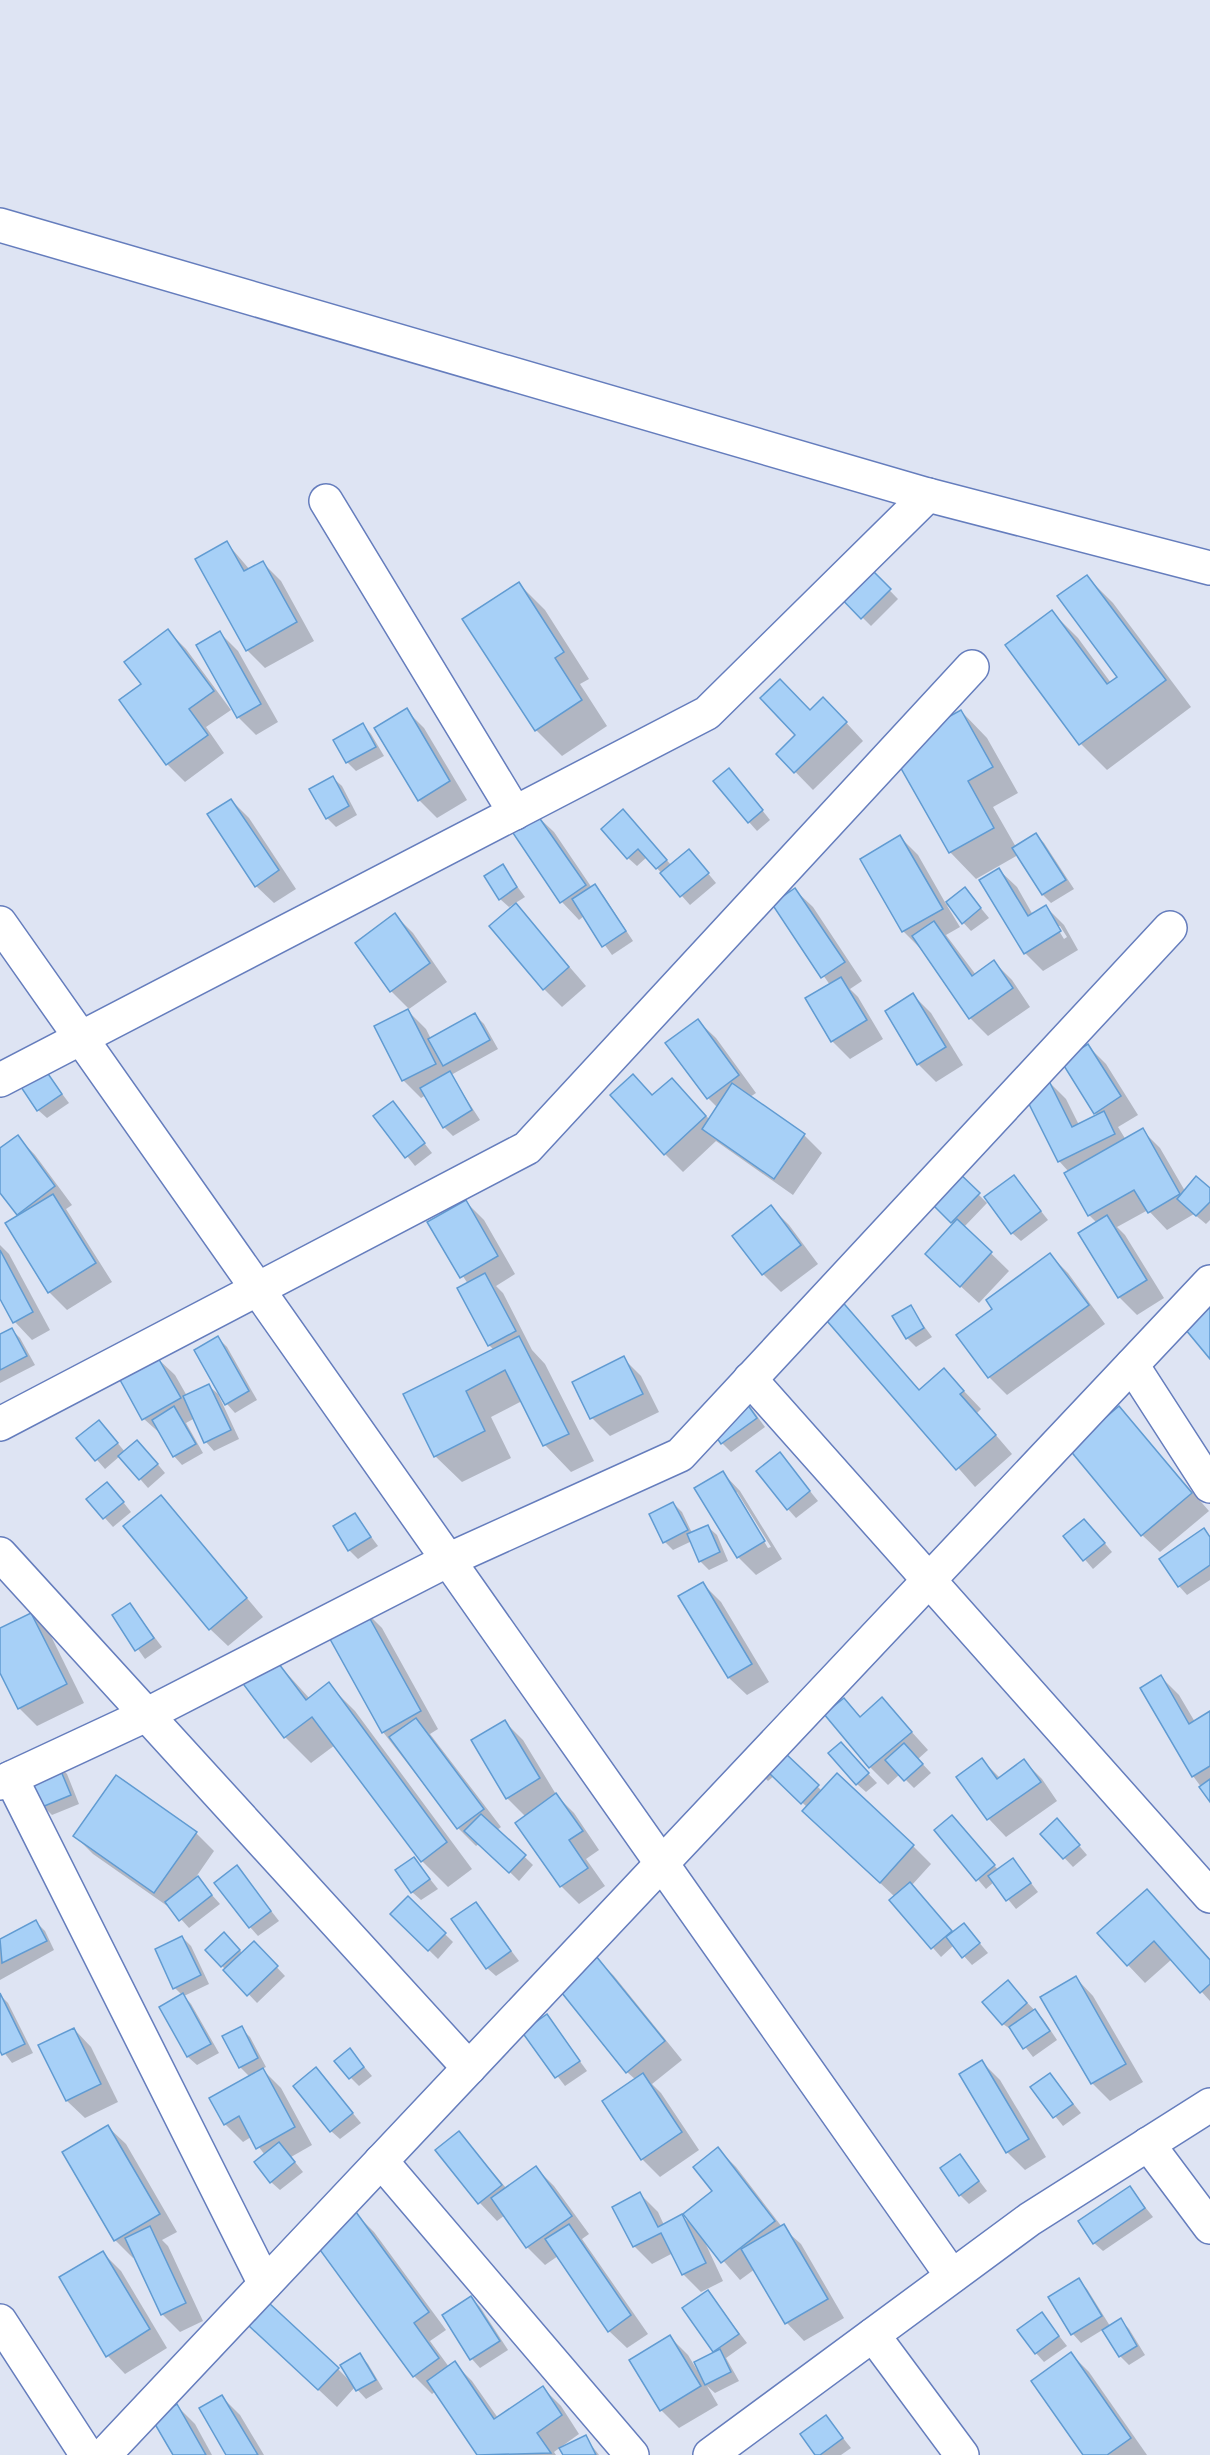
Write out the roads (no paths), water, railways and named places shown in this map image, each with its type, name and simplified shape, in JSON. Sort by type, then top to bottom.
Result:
[{"type":"street","points":[[0,225],[928,495],[1210,568]]},
{"type":"street","points":[[0,1080],[707,713],[928,495]]},
{"type":"street","points":[[326,501],[515,813]]},
{"type":"street","points":[[0,1424],[527,1148],[972,667]]},
{"type":"street","points":[[0,923],[952,2276]]},
{"type":"street","points":[[265,2283],[5,1780],[146,1715],[448,1560],[680,1455],[1170,928]]},
{"type":"street","points":[[104,2455],[1210,1282]]},
{"type":"street","points":[[1132,1365],[1210,1486]]},
{"type":"street","points":[[750,1379],[1210,1896]]},
{"type":"street","points":[[0,1554],[469,2068]]},
{"type":"street","points":[[710,2455],[1030,2219],[1210,2105]]},
{"type":"street","points":[[1148,2144],[1210,2227]]},
{"type":"street","points":[[381,2161],[632,2455]]},
{"type":"street","points":[[0,2320],[87,2455]]},
{"type":"street","points":[[873,2335],[962,2455]]}]
